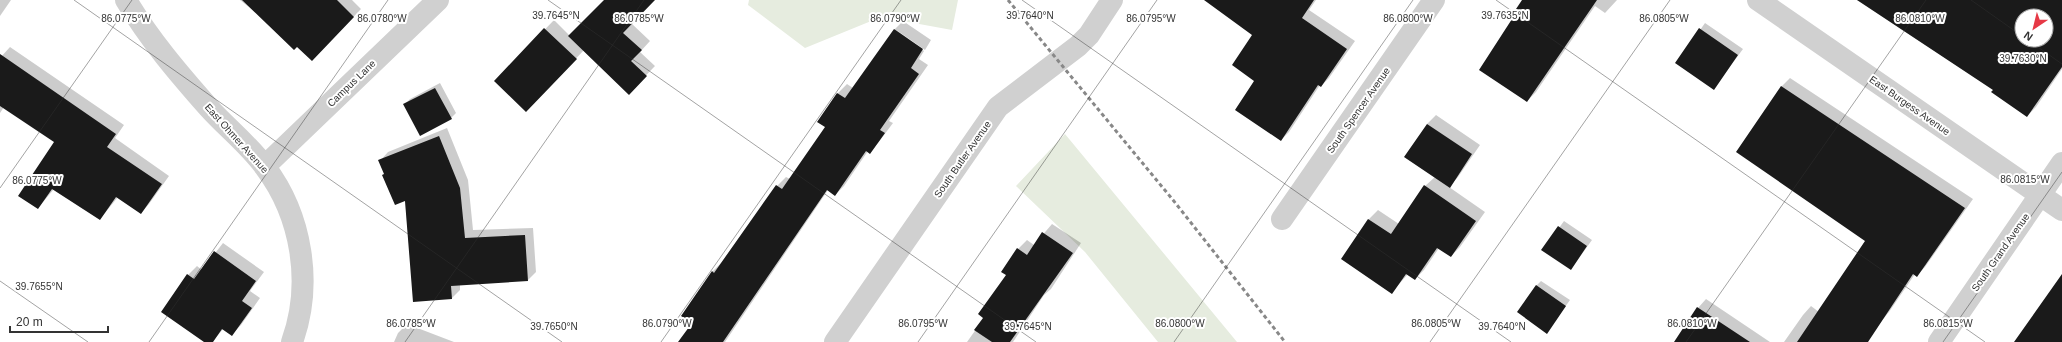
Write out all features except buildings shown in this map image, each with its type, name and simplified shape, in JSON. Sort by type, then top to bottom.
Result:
[{"type":"street","name":"East Ohmer Avenue","points":[[126,0],[167,57],[210,108],[265,166],[287,203],[303,263],[300,309],[292,342]]},
{"type":"street","name":"Campus Lane","points":[[265,166],[438,0]]},
{"type":"street","name":"South Butler Avenue","points":[[835,342],[998,107],[1078,46],[1089,35],[1112,0]]},
{"type":"street","name":"South Spencer Avenue","points":[[1282,219],[1434,0]]},
{"type":"street","name":"East Burgess Avenue","points":[[1758,0],[2062,210]]},
{"type":"street","name":"South Grand Avenue","points":[[1939,342],[2062,163]]},
{"type":"shaded area","points":[[749,0],[958,0],[952,30],[881,17],[805,48],[748,5]]},
{"type":"shaded area","points":[[1065,134],[1237,342],[1158,342],[1085,252],[1016,186]]},
{"type":"railway","points":[[1008,0],[1173,200],[1285,342]]}]
